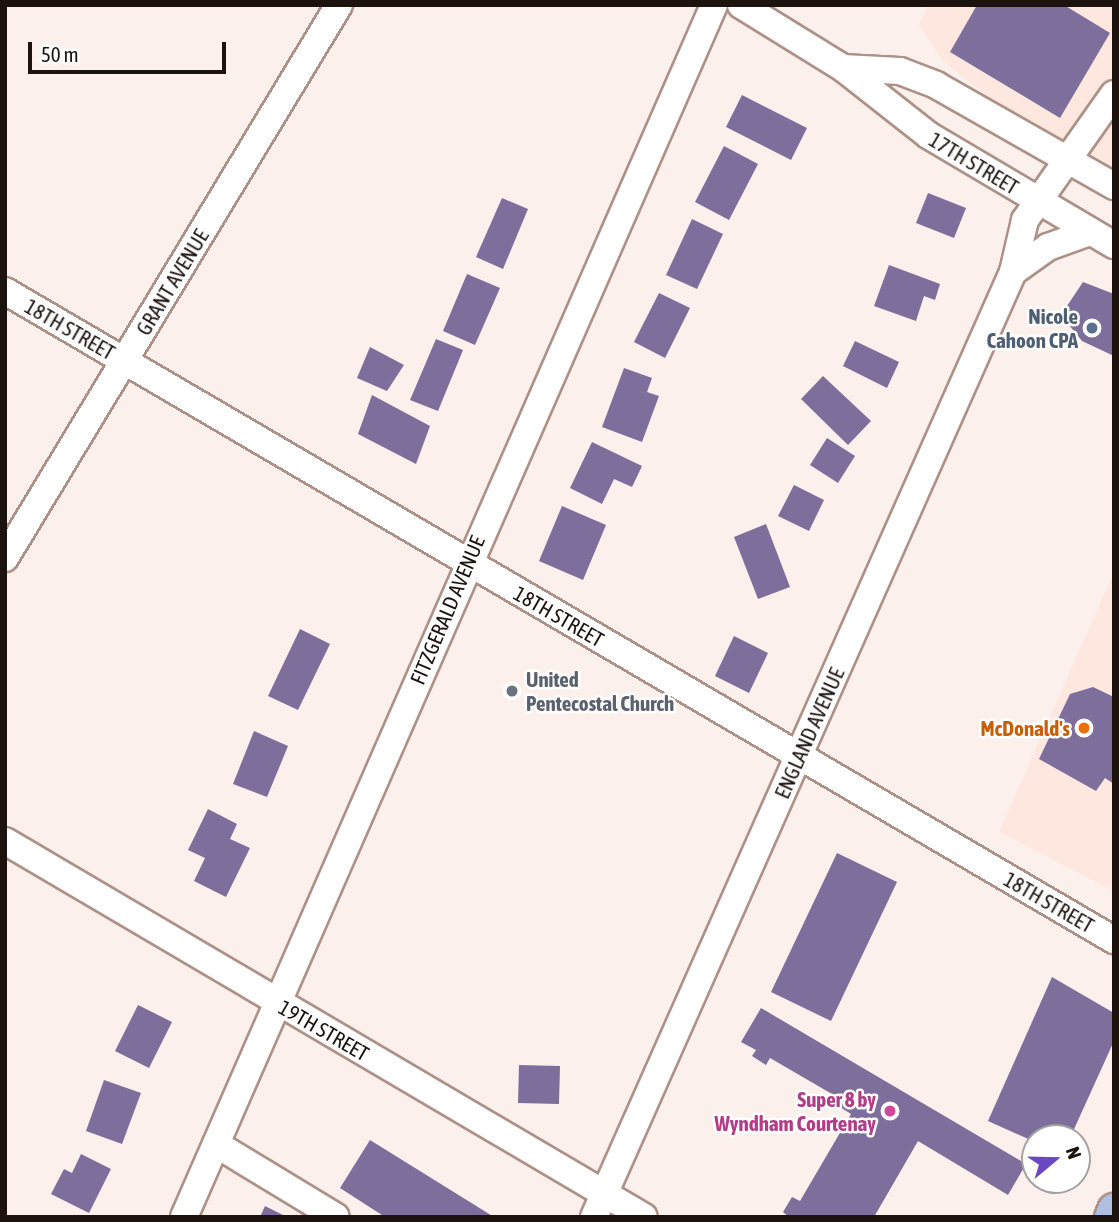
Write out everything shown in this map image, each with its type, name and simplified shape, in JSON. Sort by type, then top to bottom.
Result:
[{"type":"main road","points":[[1111,1217],[1114,1210]]},
{"type":"street","name":"GRANT AVENUE","points":[[5,558],[339,5]]},
{"type":"street","name":"FITZGERALD AVENUE","points":[[184,1217],[468,562],[715,5]]},
{"type":"street","name":"17TH STREET","points":[[741,5],[843,68],[888,110],[1114,245]]},
{"type":"street","name":"17TH STREET","points":[[843,68],[900,71],[936,85],[1114,186]]},
{"type":"street","name":"ENGLAND AVENUE","points":[[594,1217],[1013,272],[1016,242],[1037,200],[1114,94]]},
{"type":"street","points":[[1013,272],[1048,247],[1090,232]]},
{"type":"street","name":"18TH STREET","points":[[5,291],[1114,940]]},
{"type":"street","name":"19TH STREET","points":[[5,841],[644,1217]]},
{"type":"street","points":[[216,1144],[336,1217]]},
{"type":"shaded area","points":[[928,5],[1114,5],[1114,186],[1067,159],[944,62],[919,25]]},
{"type":"shaded area","points":[[1114,572],[1114,891],[999,832]]},
{"type":"building","points":[[977,5],[1064,5],[1110,33],[1060,118],[950,52]]},
{"type":"building","points":[[742,95],[807,128],[791,160],[726,127]]},
{"type":"building","points":[[724,146],[758,164],[729,220],[695,202]]},
{"type":"building","points":[[928,193],[966,208],[954,238],[916,223]]},
{"type":"building","points":[[502,198],[528,209],[503,269],[476,257]]},
{"type":"building","points":[[692,219],[723,234],[697,289],[666,275]]},
{"type":"building","points":[[889,265],[940,284],[935,300],[924,296],[916,321],[874,306]]},
{"type":"building","points":[[467,274],[500,288],[475,345],[443,331]]},
{"type":"building","name":"Nicole Cahoon CPA","points":[[1083,282],[1114,294],[1114,356],[1082,341],[1061,315]]},
{"type":"building","points":[[659,293],[690,308],[665,358],[634,342]]},
{"type":"building","points":[[436,339],[463,350],[438,411],[410,400]]},
{"type":"building","points":[[855,341],[899,362],[887,388],[843,366]]},
{"type":"building","points":[[370,347],[404,365],[387,391],[357,378]]},
{"type":"building","points":[[624,368],[652,378],[647,392],[659,396],[642,442],[602,427]]},
{"type":"building","points":[[823,376],[871,421],[848,445],[801,399]]},
{"type":"building","points":[[372,395],[430,426],[416,464],[358,434]]},
{"type":"building","points":[[827,438],[855,456],[838,483],[810,465]]},
{"type":"building","points":[[592,442],[642,466],[632,487],[614,479],[602,504],[570,488]]},
{"type":"building","points":[[794,485],[824,500],[809,531],[778,516]]},
{"type":"building","points":[[562,506],[606,525],[583,580],[539,561]]},
{"type":"building","points":[[766,524],[790,587],[758,599],[734,537]]},
{"type":"building","points":[[300,629],[330,644],[298,710],[268,696]]},
{"type":"building","points":[[734,636],[768,653],[749,693],[715,676]]},
{"type":"building","name":"McDonald's","points":[[1093,687],[1114,697],[1114,784],[1105,778],[1096,791],[1039,759],[1070,694]]},
{"type":"building","points":[[254,731],[288,746],[267,797],[233,784]]},
{"type":"building","points":[[208,809],[237,824],[230,839],[250,848],[226,897],[194,881],[205,858],[188,850]]},
{"type":"building","points":[[837,853],[897,882],[831,1021],[771,992]]},
{"type":"building","points":[[1052,977],[1114,1013],[1114,1041],[1076,1124],[1021,1124],[1021,1136],[988,1121]]},
{"type":"building","points":[[138,1005],[172,1022],[149,1068],[115,1051]]},
{"type":"building","name":"Super 8 by Wyndham Courtenay","points":[[761,1008],[1021,1161],[1021,1173],[1008,1195],[918,1141],[874,1217],[789,1217],[783,1212],[792,1197],[800,1201],[851,1114],[840,1107],[844,1101],[770,1058],[766,1065],[752,1056],[756,1050],[741,1042]]},
{"type":"building","points":[[519,1065],[560,1066],[559,1104],[518,1103]]},
{"type":"building","points":[[104,1080],[141,1093],[122,1144],[86,1131]]},
{"type":"building","points":[[370,1140],[494,1217],[385,1217],[340,1188]]},
{"type":"building","points":[[81,1154],[111,1169],[89,1213],[51,1194],[64,1169],[72,1173]]},
{"type":"building","points":[[265,1206],[287,1217],[260,1217]]},
{"type":"place","name":"Nicole Cahoon CPA","points":[[1092,328]]},
{"type":"place","name":"United Pentecostal Church","points":[[512,691]]},
{"type":"place","name":"McDonald's","points":[[1084,728]]},
{"type":"place","name":"Super 8 by Wyndham Courtenay","points":[[890,1111]]}]
